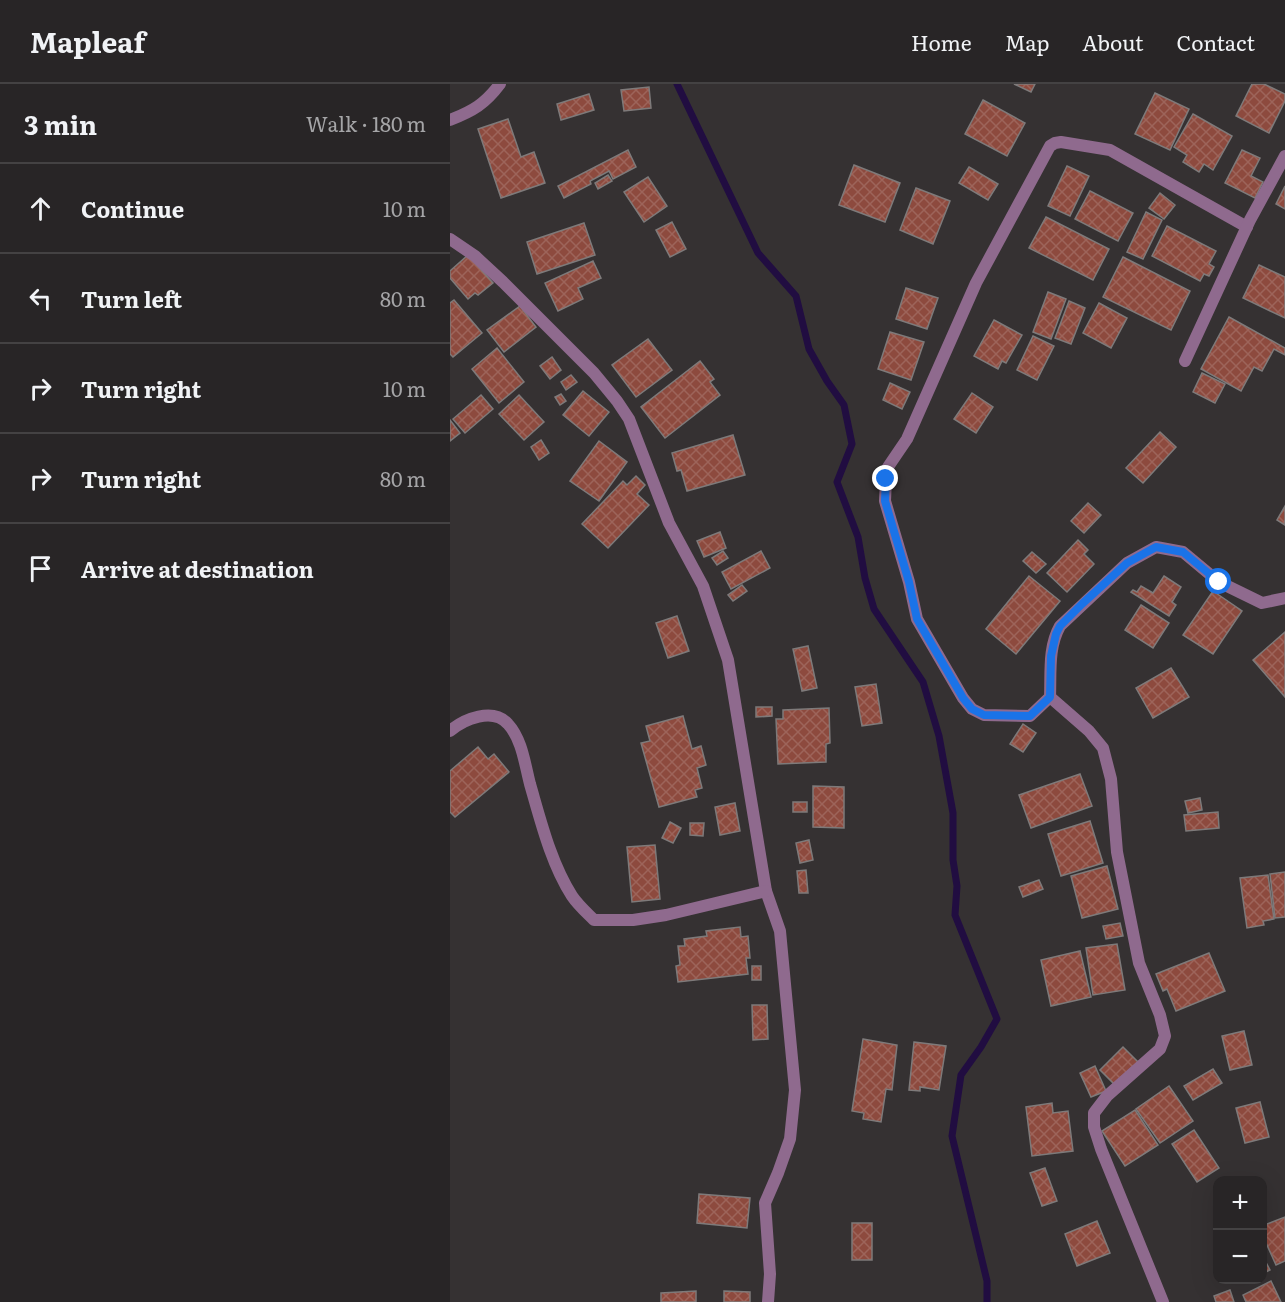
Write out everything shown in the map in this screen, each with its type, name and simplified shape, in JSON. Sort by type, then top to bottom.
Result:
[{"type":"street","points":[[450,120],[488,100],[500,84]]},
{"type":"street","points":[[1247,227],[1110,150],[1055,143],[1050,146],[976,283],[907,439],[888,467],[885,501],[909,582],[917,619],[963,698],[972,709],[984,715],[1030,716],[1050,697],[1051,656],[1060,626],[1127,563],[1156,547],[1183,552],[1219,582],[1262,603],[1285,598]]},
{"type":"street","points":[[1185,361],[1247,227],[1285,156]]},
{"type":"street","points":[[450,238],[496,275],[594,373],[628,419],[669,523],[703,586],[728,660],[766,891],[780,931],[795,1090],[790,1138],[765,1203],[770,1274],[768,1302]]},
{"type":"street","points":[[1050,697],[1089,731],[1103,748],[1112,779],[1117,852],[1139,963],[1160,1015],[1165,1036],[1160,1049],[1107,1096],[1094,1113],[1094,1126],[1101,1149],[1163,1302]]},
{"type":"street","points":[[450,731],[459,724],[478,716],[495,716],[508,723],[518,741],[543,829],[557,867],[573,898],[594,920],[633,920],[666,915],[766,891]]},
{"type":"building","points":[[1014,84],[1035,84],[1031,92]]},
{"type":"building","points":[[1252,84],[1264,84],[1285,94],[1285,101],[1269,133],[1236,116]]},
{"type":"building","points":[[649,87],[651,108],[624,111],[621,90]]},
{"type":"building","points":[[1155,93],[1189,109],[1170,150],[1135,134]]},
{"type":"building","points":[[589,94],[594,110],[561,120],[557,104]]},
{"type":"building","points":[[983,100],[1025,123],[1007,156],[965,134]]},
{"type":"building","points":[[1193,114],[1232,136],[1213,170],[1204,164],[1199,172],[1183,162],[1187,155],[1174,147]]},
{"type":"building","points":[[508,119],[521,157],[534,152],[545,183],[501,198],[478,129]]},
{"type":"building","points":[[628,150],[636,167],[613,179],[609,171],[590,181],[591,184],[564,198],[558,186]]},
{"type":"building","points":[[1242,150],[1260,158],[1251,176],[1263,182],[1255,198],[1225,183]]},
{"type":"building","points":[[854,165],[900,183],[885,222],[839,205]]},
{"type":"building","points":[[1067,166],[1089,176],[1070,216],[1048,206]]},
{"type":"building","points":[[969,167],[998,184],[988,200],[959,183]]},
{"type":"building","points":[[608,175],[612,181],[598,189],[595,183]]},
{"type":"building","points":[[648,177],[667,206],[644,222],[624,192]]},
{"type":"building","points":[[1285,186],[1285,209],[1276,204]]},
{"type":"building","points":[[916,188],[950,201],[933,244],[900,230]]},
{"type":"building","points":[[1090,191],[1133,213],[1118,241],[1075,219]]},
{"type":"building","points":[[1160,193],[1175,205],[1164,219],[1149,208]]},
{"type":"building","points":[[1146,212],[1162,220],[1143,259],[1127,252]]},
{"type":"building","points":[[1046,217],[1109,249],[1093,280],[1029,248]]},
{"type":"building","points":[[672,222],[686,249],[670,257],[656,230]]},
{"type":"building","points":[[584,223],[595,255],[537,274],[527,242]]},
{"type":"building","points":[[1167,226],[1216,251],[1209,264],[1214,267],[1209,276],[1204,274],[1200,281],[1152,256]]},
{"type":"building","points":[[468,255],[493,283],[478,295],[475,293],[468,299],[450,278],[450,271]]},
{"type":"building","points":[[1123,257],[1190,291],[1171,330],[1103,297]]},
{"type":"building","points":[[593,261],[601,278],[578,288],[583,299],[558,311],[545,283]]},
{"type":"building","points":[[1259,265],[1285,277],[1285,318],[1243,298]]},
{"type":"building","points":[[906,288],[938,298],[927,329],[896,319]]},
{"type":"building","points":[[1048,292],[1066,299],[1051,339],[1033,332]]},
{"type":"building","points":[[454,300],[482,333],[453,357],[450,354],[450,303]]},
{"type":"building","points":[[1069,301],[1085,308],[1071,344],[1055,338]]},
{"type":"building","points":[[1099,303],[1127,318],[1111,348],[1083,333]]},
{"type":"building","points":[[520,306],[536,327],[504,352],[487,330]]},
{"type":"building","points":[[1229,317],[1285,348],[1285,355],[1274,349],[1262,371],[1254,367],[1241,391],[1201,369]]},
{"type":"building","points":[[994,320],[1022,335],[1006,363],[1002,361],[998,369],[974,356]]},
{"type":"building","points":[[890,332],[924,342],[911,380],[878,369]]},
{"type":"building","points":[[1033,336],[1054,346],[1037,380],[1017,370]]},
{"type":"building","points":[[648,339],[672,370],[636,397],[612,365]]},
{"type":"building","points":[[497,348],[524,382],[499,403],[472,369]]},
{"type":"building","points":[[552,357],[561,370],[550,379],[540,366]]},
{"type":"building","points":[[700,361],[714,379],[710,382],[720,395],[665,438],[641,407]]},
{"type":"building","points":[[1202,373],[1225,384],[1215,403],[1193,392]]},
{"type":"building","points":[[571,375],[577,382],[566,390],[561,382]]},
{"type":"building","points":[[890,383],[910,392],[902,409],[883,400]]},
{"type":"building","points":[[583,391],[609,412],[589,436],[563,415]]},
{"type":"building","points":[[972,393],[993,407],[976,433],[954,419]]},
{"type":"building","points":[[561,394],[566,401],[560,405],[555,397]]},
{"type":"building","points":[[481,395],[493,409],[465,433],[453,419]]},
{"type":"building","points":[[519,395],[544,422],[524,440],[499,414]]},
{"type":"building","points":[[450,420],[460,433],[450,441]]},
{"type":"building","points":[[1160,432],[1176,447],[1143,483],[1126,468]]},
{"type":"building","points":[[733,435],[745,475],[687,491],[681,470],[677,471],[672,453]]},
{"type":"building","points":[[541,440],[549,453],[539,460],[531,447]]},
{"type":"building","points":[[599,441],[627,462],[599,501],[570,481]]},
{"type":"building","points":[[636,476],[645,485],[637,494],[649,505],[608,548],[582,524],[623,481],[627,485]]},
{"type":"building","points":[[1088,503],[1101,515],[1084,533],[1071,521]]},
{"type":"building","points":[[1285,506],[1285,525],[1277,520]]},
{"type":"building","points":[[720,532],[726,548],[704,557],[697,541]]},
{"type":"building","points":[[1078,540],[1088,550],[1084,554],[1094,564],[1067,592],[1047,573]]},
{"type":"building","points":[[723,551],[728,558],[717,565],[712,558]]},
{"type":"building","points":[[761,551],[770,568],[731,589],[722,572]]},
{"type":"building","points":[[1032,552],[1046,564],[1036,573],[1023,561]]},
{"type":"building","points":[[1029,576],[1060,601],[1016,654],[986,629]]},
{"type":"building","points":[[1164,576],[1181,587],[1172,602],[1176,605],[1169,616],[1131,592],[1133,590],[1137,592],[1141,586],[1153,593]]},
{"type":"building","points":[[742,585],[747,591],[733,601],[728,595]]},
{"type":"building","points":[[1213,591],[1242,611],[1213,654],[1183,635]]},
{"type":"building","points":[[1141,605],[1169,623],[1153,648],[1125,630]]},
{"type":"building","points":[[677,616],[689,651],[668,658],[656,623]]},
{"type":"building","points":[[1285,632],[1285,697],[1253,660]]},
{"type":"building","points":[[808,646],[817,688],[802,691],[793,649]]},
{"type":"building","points":[[1171,668],[1189,697],[1153,718],[1136,688]]},
{"type":"building","points":[[876,684],[882,723],[862,726],[855,687]]},
{"type":"building","points":[[756,707],[772,707],[772,716],[756,717]]},
{"type":"building","points":[[829,708],[830,743],[826,744],[826,762],[778,764],[776,719],[783,719],[783,710]]},
{"type":"building","points":[[683,716],[692,749],[701,746],[706,765],[697,768],[702,788],[695,790],[697,797],[659,807],[641,743],[650,741],[646,726]]},
{"type":"building","points":[[1023,724],[1036,733],[1023,752],[1010,744]]},
{"type":"building","points":[[478,747],[488,759],[494,754],[509,772],[455,817],[450,812],[450,771]]},
{"type":"building","points":[[1080,774],[1092,806],[1031,828],[1019,795]]},
{"type":"building","points":[[813,786],[844,787],[844,828],[813,827]]},
{"type":"building","points":[[1200,798],[1202,810],[1188,813],[1185,801]]},
{"type":"building","points":[[793,802],[807,802],[807,812],[793,812]]},
{"type":"building","points":[[735,803],[740,831],[720,835],[715,807]]},
{"type":"building","points":[[1218,812],[1219,828],[1186,831],[1184,815]]},
{"type":"building","points":[[1090,821],[1103,863],[1061,876],[1048,834]]},
{"type":"building","points":[[670,822],[681,828],[673,843],[662,838]]},
{"type":"building","points":[[690,823],[704,823],[703,836],[690,835]]},
{"type":"building","points":[[809,840],[813,860],[800,863],[796,843]]},
{"type":"building","points":[[655,845],[660,899],[632,902],[627,847]]},
{"type":"building","points":[[1107,866],[1118,909],[1082,918],[1071,876]]},
{"type":"building","points":[[806,870],[808,893],[799,893],[797,871]]},
{"type":"building","points":[[1285,872],[1285,917],[1275,918],[1270,874]]},
{"type":"building","points":[[1268,875],[1274,919],[1263,921],[1264,925],[1247,928],[1240,878]]},
{"type":"building","points":[[1039,880],[1043,889],[1023,897],[1019,887]]},
{"type":"building","points":[[1120,923],[1123,936],[1106,939],[1103,926]]},
{"type":"building","points":[[740,927],[741,937],[748,936],[750,958],[746,958],[748,974],[678,982],[676,966],[680,965],[678,946],[685,946],[684,939],[707,936],[706,931]]},
{"type":"building","points":[[1117,944],[1125,990],[1093,995],[1086,948]]},
{"type":"building","points":[[1080,951],[1091,997],[1051,1006],[1041,960]]},
{"type":"building","points":[[1209,953],[1225,991],[1176,1011],[1167,989],[1163,991],[1156,974]]},
{"type":"building","points":[[752,966],[761,966],[761,980],[752,980]]},
{"type":"building","points":[[752,1005],[767,1005],[768,1039],[753,1040]]},
{"type":"building","points":[[1244,1031],[1252,1065],[1230,1070],[1222,1036]]},
{"type":"building","points":[[863,1039],[897,1045],[892,1090],[886,1089],[881,1122],[863,1119],[864,1113],[852,1111]]},
{"type":"building","points":[[914,1042],[946,1046],[939,1090],[920,1087],[920,1091],[909,1090]]},
{"type":"building","points":[[1123,1047],[1138,1062],[1114,1084],[1100,1070]]},
{"type":"building","points":[[1095,1066],[1106,1091],[1091,1097],[1080,1073]]},
{"type":"building","points":[[1213,1069],[1222,1083],[1193,1100],[1184,1086]]},
{"type":"building","points":[[1169,1086],[1193,1121],[1160,1143],[1136,1109]]},
{"type":"building","points":[[1260,1102],[1269,1137],[1245,1143],[1236,1108]]},
{"type":"building","points":[[1052,1103],[1053,1113],[1068,1111],[1073,1151],[1032,1156],[1026,1107]]},
{"type":"building","points":[[1135,1110],[1158,1145],[1125,1166],[1102,1131]]},
{"type":"building","points":[[1194,1130],[1219,1168],[1197,1182],[1172,1144]]},
{"type":"building","points":[[1045,1168],[1057,1201],[1042,1206],[1030,1173]]},
{"type":"building","points":[[699,1194],[750,1198],[747,1228],[697,1223]]},
{"type":"building","points":[[1285,1217],[1285,1261],[1276,1265],[1267,1245],[1267,1224]]},
{"type":"building","points":[[1097,1221],[1110,1253],[1077,1266],[1065,1234]]},
{"type":"building","points":[[852,1223],[872,1223],[872,1260],[852,1260]]},
{"type":"building","points":[[1271,1281],[1281,1302],[1246,1302],[1243,1295]]},
{"type":"building","points":[[1230,1290],[1234,1302],[1216,1302],[1214,1296]]},
{"type":"building","points":[[696,1291],[696,1302],[661,1302],[661,1293]]},
{"type":"building","points":[[724,1291],[750,1292],[750,1302],[724,1302]]},
{"type":"waterway","points":[[677,84],[758,253],[796,296],[809,349],[844,405],[852,444],[837,482],[858,537],[865,578],[874,609],[923,682],[939,736],[953,813],[953,860],[957,886],[955,915],[997,1019],[961,1075],[952,1136],[987,1281],[987,1302]]},
{"type":"route","points":[[886,479],[885,501],[909,582],[917,619],[963,698],[972,709],[984,715],[1030,716],[1050,697],[1051,656],[1060,626],[1127,563],[1156,547],[1183,552],[1219,582]]}]
